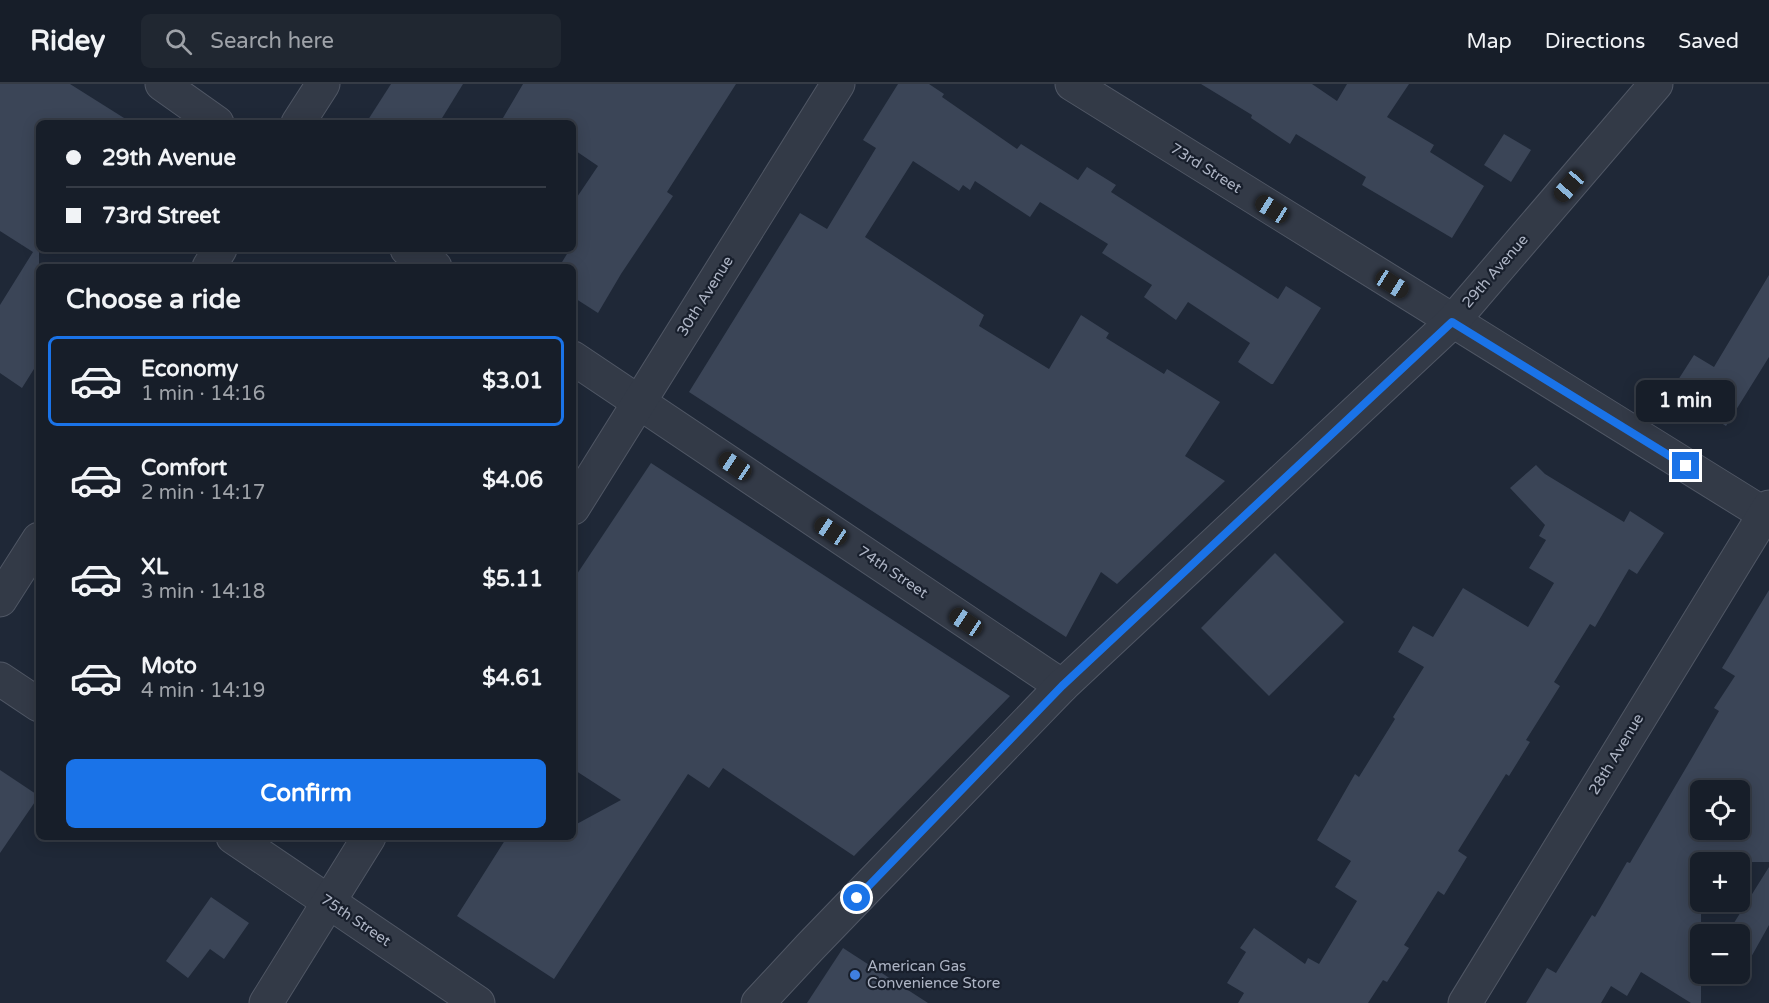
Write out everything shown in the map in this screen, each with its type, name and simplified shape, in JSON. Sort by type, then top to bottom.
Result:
[{"type":"street","points":[[162,84],[214,120]]},
{"type":"street","points":[[300,120],[323,84]]},
{"type":"street","name":"30th Avenue","points":[[576,503],[838,84]]},
{"type":"street","name":"73rd Street","points":[[1072,84],[1452,322],[1767,513]]},
{"type":"street","name":"29th Avenue","points":[[758,1003],[1062,686],[1452,322],[1656,84]]},
{"type":"street","points":[[412,252],[430,264]]},
{"type":"street","name":"74th Street","points":[[576,360],[1062,686]]},
{"type":"street","name":"28th Avenue","points":[[1465,1003],[1767,513]]},
{"type":"street","points":[[0,600],[36,544]]},
{"type":"street","points":[[0,679],[36,703]]},
{"type":"street","name":"75th Street","points":[[238,840],[478,1003]]},
{"type":"street","points":[[266,1003],[367,840]]},
{"type":"building","points":[[0,84],[70,84],[127,120],[36,120],[36,252],[39,252],[39,264],[36,264],[36,366],[22,388],[0,373],[0,305],[33,252],[0,231]]},
{"type":"building","points":[[391,84],[463,84],[441,120],[368,120]]},
{"type":"building","points":[[523,84],[736,84],[667,192],[673,196],[598,313],[576,299],[576,264],[561,264],[568,252],[576,252],[576,199],[598,166],[576,151],[576,120],[502,120]]},
{"type":"building","points":[[898,84],[929,84],[944,94],[942,97],[1017,149],[1021,144],[1078,180],[1087,167],[1116,185],[1111,192],[1278,299],[1286,286],[1321,308],[1271,384],[1238,362],[1250,343],[1188,302],[1176,320],[1144,297],[1152,285],[1102,253],[1108,244],[1040,202],[1030,217],[975,181],[970,190],[963,185],[959,191],[913,161],[865,237],[984,315],[979,326],[1049,369],[1081,315],[1109,333],[1106,338],[1164,374],[1167,369],[1220,402],[1185,456],[1225,481],[1117,584],[1101,572],[1066,637],[689,392],[800,213],[827,229],[876,148],[863,140]]},
{"type":"building","points":[[1201,84],[1312,84],[1337,101],[1347,84],[1409,84],[1387,117],[1434,145],[1430,152],[1484,186],[1452,238],[1362,185],[1366,177],[1296,134],[1290,144],[1251,118],[1252,115]]},
{"type":"building","points":[[1504,134],[1531,150],[1511,182],[1484,165]]},
{"type":"building","points":[[1769,275],[1769,357],[1726,426],[1671,391],[1694,355],[1714,367]]},
{"type":"building","points":[[651,463],[1010,696],[854,856],[723,768],[709,788],[688,774],[554,979],[457,916],[505,840],[576,840],[576,824],[621,800],[576,771],[576,576]]},
{"type":"building","points":[[1536,465],[1545,474],[1624,522],[1630,511],[1664,533],[1637,574],[1629,569],[1595,627],[1590,624],[1554,682],[1560,686],[1526,740],[1530,742],[1509,776],[1506,774],[1458,851],[1467,857],[1444,895],[1438,891],[1404,945],[1409,948],[1387,982],[1383,980],[1368,1003],[1238,1003],[1244,993],[1227,983],[1246,952],[1240,948],[1254,928],[1305,964],[1308,958],[1319,964],[1357,901],[1335,887],[1351,861],[1317,840],[1355,774],[1359,777],[1395,719],[1393,717],[1424,667],[1398,652],[1413,626],[1433,637],[1463,588],[1528,627],[1554,583],[1529,568],[1546,540],[1539,536],[1545,525],[1510,488]]},
{"type":"building","points":[[1275,553],[1344,622],[1269,696],[1201,628]]},
{"type":"building","points":[[1769,590],[1769,862],[1750,862],[1750,852],[1690,852],[1690,912],[1701,912],[1701,924],[1690,924],[1690,984],[1701,984],[1701,1003],[1691,1003],[1641,972],[1627,996],[1611,986],[1601,1003],[1526,1003],[1547,968],[1556,973],[1592,915],[1595,917],[1627,862],[1630,863],[1719,711],[1714,708],[1735,676],[1722,668]]},
{"type":"building","points":[[0,770],[36,794],[36,800],[0,853]]},
{"type":"building","points":[[1769,867],[1769,925],[1750,959],[1750,924],[1733,924],[1741,912],[1750,912],[1750,897]]},
{"type":"building","points":[[211,897],[249,923],[224,959],[210,949],[188,978],[166,961]]},
{"type":"building","name":"American Gas Convenience Store","points":[[843,948],[928,1003],[807,1003]]},
{"type":"place","name":"American Gas Convenience Store","points":[[855,975]]},
{"type":"route","points":[[857,898],[1062,686],[1452,322],[1686,466]]}]
